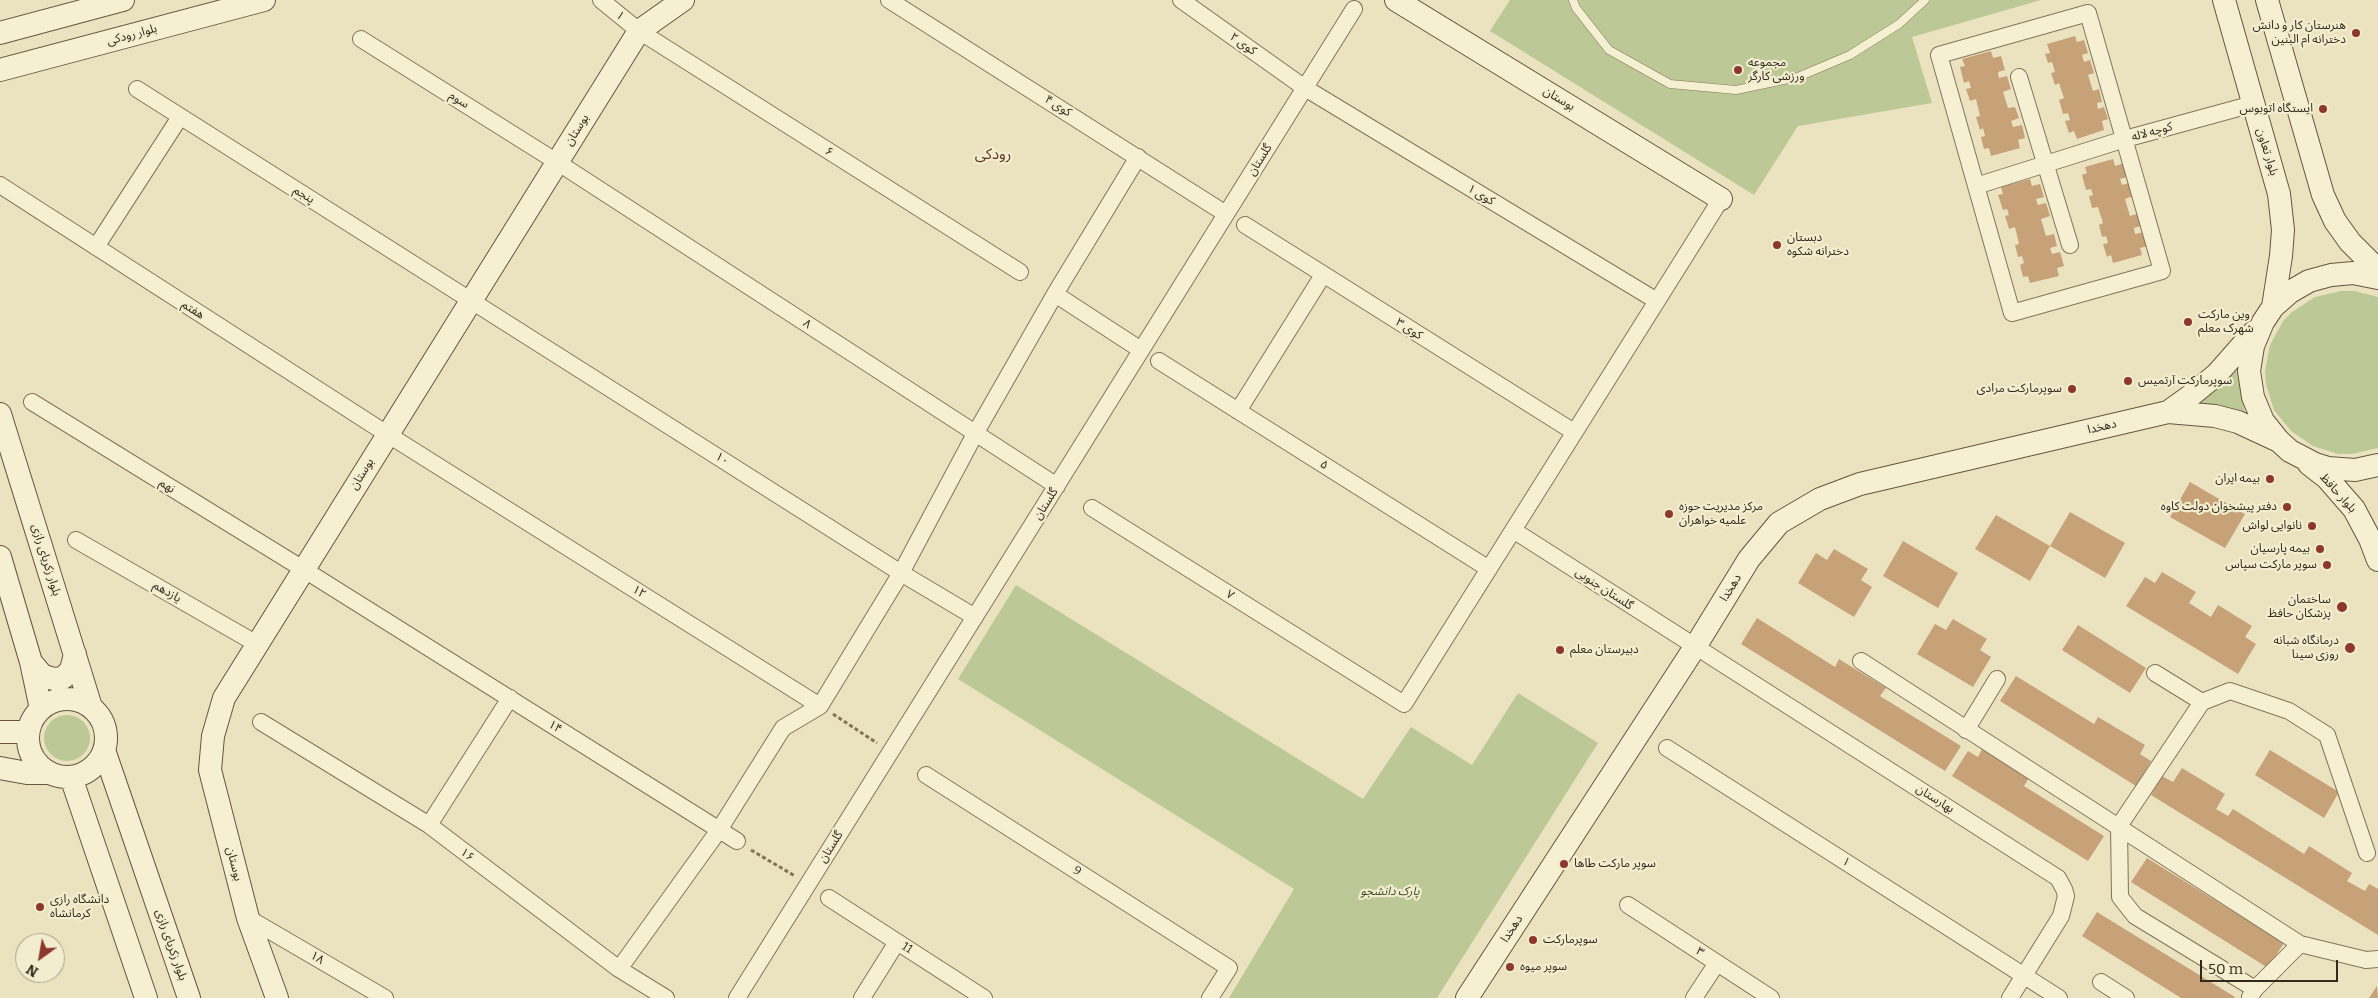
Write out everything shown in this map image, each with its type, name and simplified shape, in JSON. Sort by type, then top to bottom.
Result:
[{"type":"main road","points":[[0,33],[123,0]]},
{"type":"main road","name":"بلوار رودکی","points":[[0,70],[264,0]]},
{"type":"main road","name":"بوستان","points":[[278,998],[248,918],[210,770],[212,736],[224,698],[639,32],[683,0]]},
{"type":"main road","name":"بوستان","points":[[1396,0],[1721,198]]},
{"type":"main road","name":"بلوار تعاون","points":[[2224,0],[2276,180],[2281,212],[2282,256],[2268,314],[2250,358],[2250,384],[2257,409],[2279,441]]},
{"type":"main road","points":[[2267,0],[2323,195],[2335,221],[2350,242],[2378,270]]},
{"type":"main road","points":[[0,78],[32,62]]},
{"type":"main road","points":[[2168,412],[2217,374],[2268,314],[2299,286],[2320,277],[2354,273],[2378,278]]},
{"type":"main road","points":[[2168,412],[2215,416],[2238,422],[2279,441]]},
{"type":"main road","name":"دهخدا","points":[[1467,998],[1755,552],[1780,523],[1820,499],[1860,484],[2168,412]]},
{"type":"main road","name":"بلوار زکریای رازی","points":[[0,414],[90,707]]},
{"type":"main road","name":"بلوار حافظ","points":[[2279,441],[2327,478],[2354,509],[2370,538],[2378,560]]},
{"type":"main road","points":[[2303,459],[2341,470],[2355,470],[2378,465]]},
{"type":"main road","points":[[0,557],[31,662],[41,709]]},
{"type":"main road","points":[[31,662],[42,675],[53,680],[63,678],[71,670],[75,654]]},
{"type":"main road","points":[[0,768],[27,773],[48,773],[71,778],[92,769],[104,750],[106,736],[104,726],[98,714],[81,702],[65,699],[55,701],[41,709],[32,719],[28,732],[28,743],[33,758],[48,773]]},
{"type":"main road","points":[[0,732],[28,732]]},
{"type":"main road","name":"بلوار زکریای رازی","points":[[104,750],[189,998]]},
{"type":"main road","points":[[71,778],[146,998]]},
{"type":"street","name":"۱","points":[[601,0],[639,32]]},
{"type":"street","name":"کوی ۴","points":[[889,0],[1226,214]]},
{"type":"street","name":"کوی ۲","points":[[1180,0],[1305,88]]},
{"type":"street","name":"گلستان","points":[[737,998],[1354,9]]},
{"type":"street","points":[[2088,13],[2125,139],[2045,164],[1976,186],[1939,55],[2088,13]]},
{"type":"street","name":"۶","points":[[639,32],[1020,272]]},
{"type":"street","name":"سوم","points":[[362,38],[557,162]]},
{"type":"street","points":[[2019,77],[2070,245]]},
{"type":"street","name":"کوی ۱","points":[[1305,88],[1657,302]]},
{"type":"street","name":"پنجم","points":[[137,89],[471,300]]},
{"type":"street","name":"کوچه لاله","points":[[1976,186],[2012,313],[2162,271],[2125,139],[2253,104]]},
{"type":"street","points":[[96,247],[180,117]]},
{"type":"street","points":[[619,970],[719,830],[784,728],[820,706],[901,572],[975,434],[1055,294],[1138,157]]},
{"type":"street","name":"۸","points":[[557,162],[1057,486]]},
{"type":"street","name":"هفتم","points":[[0,185],[387,434]]},
{"type":"street","points":[[1489,568],[1721,198]]},
{"type":"street","name":"کوی ۳","points":[[1245,225],[1574,432]]},
{"type":"street","points":[[1238,410],[1323,275]]},
{"type":"street","points":[[1055,294],[1141,350]]},
{"type":"street","name":"۱۰","points":[[471,300],[975,617]]},
{"type":"street","name":"۵","points":[[1159,361],[1489,568]]},
{"type":"street","name":"نهم","points":[[32,402],[303,569]]},
{"type":"street","name":"۱۲","points":[[387,434],[820,706]]},
{"type":"street","name":"۷","points":[[1092,508],[1404,704],[1489,568]]},
{"type":"street","name":"گلستان جنوبی","points":[[1513,530],[1695,647]]},
{"type":"street","name":"یازدهم","points":[[76,540],[257,644]]},
{"type":"street","name":"۱۴","points":[[303,569],[736,841]]},
{"type":"street","name":"بهارستان","points":[[1695,647],[2058,878],[2064,889],[2064,910],[2010,998]]},
{"type":"street","points":[[1861,661],[1966,730],[2120,826],[2300,944],[2366,960],[2378,959]]},
{"type":"street","points":[[2155,673],[2202,702]]},
{"type":"street","points":[[1966,730],[1997,679]]},
{"type":"street","points":[[2300,944],[2252,994],[2135,916],[2120,897],[2120,826],[2202,702],[2230,691],[2289,711],[2327,735],[2367,853]]},
{"type":"street","points":[[428,825],[510,698]]},
{"type":"street","name":"۱۶","points":[[261,722],[428,825],[619,970],[666,998]]},
{"type":"street","name":"۱","points":[[1667,748],[2059,998]]},
{"type":"street","name":"9","points":[[926,775],[1228,968],[1210,998]]},
{"type":"street","name":"11","points":[[829,898],[984,998]]},
{"type":"street","name":"۳","points":[[1628,905],[1771,998]]},
{"type":"street","name":"۱۸","points":[[248,918],[385,998]]},
{"type":"street","points":[[862,998],[897,942]]},
{"type":"street","points":[[1694,998],[1717,963]]},
{"type":"street","points":[[2101,982],[2126,998]]},
{"type":"lane","points":[[1573,0],[1576,8],[1609,50],[1670,84],[1736,90],[1798,77],[1850,55],[1899,24],[1925,0]]},
{"type":"path","points":[[820,706],[890,752]]},
{"type":"path","points":[[736,841],[808,884]]},
{"type":"green space","name":"مجموعه ورزشی کارگر","points":[[1510,0],[2041,0],[1912,37],[1932,103],[1798,126],[1754,195],[1490,31]]},
{"type":"green space","points":[[2341,291],[2355,291],[2378,297],[2378,448],[2352,454],[2338,454],[2313,446],[2291,431],[2274,410],[2266,384],[2265,371],[2270,345],[2283,321],[2292,312],[2315,297]]},
{"type":"green space","points":[[2238,370],[2245,414],[2197,403]]},
{"type":"green space","name":"پارک دانشجو","points":[[1016,585],[1363,799],[1411,727],[1472,765],[1518,693],[1598,743],[1437,998],[1229,998],[1294,889],[958,679]]},
{"type":"green space","points":[[72,715],[84,721],[89,729],[89,747],[84,755],[76,760],[62,761],[50,755],[45,747],[44,733],[50,721],[58,716]]},
{"type":"building","points":[[2075,36],[2077,42],[2084,40],[2088,53],[2082,55],[2084,62],[2090,60],[2094,73],[2088,75],[2093,91],[2099,89],[2102,102],[2097,103],[2098,109],[2104,107],[2108,119],[2102,121],[2104,130],[2077,139],[2074,131],[2069,133],[2065,121],[2070,120],[2068,113],[2063,114],[2059,100],[2064,98],[2059,83],[2055,85],[2051,73],[2055,72],[2052,62],[2048,63],[2045,54],[2050,53],[2047,44]]},
{"type":"building","points":[[1991,51],[1993,58],[2001,56],[2005,70],[1998,72],[1999,78],[2007,76],[2011,89],[2003,92],[2008,108],[2015,107],[2019,118],[2011,121],[2013,127],[2022,125],[2025,138],[2018,140],[2020,148],[1991,156],[1989,148],[1984,149],[1981,137],[1985,136],[1983,128],[1980,130],[1976,117],[1980,116],[1976,99],[1970,101],[1966,89],[1971,88],[1969,81],[1964,83],[1960,67],[1965,66],[1962,59]]},
{"type":"building","points":[[2113,159],[2115,166],[2124,163],[2127,177],[2120,179],[2122,185],[2129,183],[2133,196],[2125,199],[2130,216],[2137,214],[2141,226],[2134,228],[2135,234],[2144,232],[2148,246],[2140,248],[2142,255],[2113,263],[2111,255],[2107,257],[2103,244],[2108,243],[2106,236],[2102,237],[2099,225],[2103,223],[2098,207],[2092,208],[2089,196],[2093,195],[2091,189],[2086,190],[2082,175],[2087,173],[2085,167]]},
{"type":"building","points":[[2030,179],[2032,186],[2040,184],[2044,197],[2036,199],[2038,205],[2046,203],[2050,216],[2041,219],[2046,236],[2054,234],[2057,246],[2050,248],[2052,254],[2060,252],[2064,266],[2057,268],[2059,276],[2030,283],[2028,276],[2023,277],[2020,265],[2024,263],[2022,256],[2018,257],[2015,245],[2019,244],[2015,227],[2009,229],[2005,216],[2009,215],[2007,209],[2003,210],[1998,195],[2003,194],[2001,187]]},
{"type":"building","points":[[2190,482],[2245,514],[2225,548],[2170,517]]},
{"type":"building","points":[[2070,512],[2125,543],[2105,578],[2050,546]]},
{"type":"building","points":[[1996,515],[2050,546],[2030,581],[1975,549]]},
{"type":"building","points":[[1903,541],[1958,573],[1938,608],[1883,576]]},
{"type":"building","points":[[1834,549],[1868,569],[1861,580],[1872,587],[1854,617],[1798,583],[1816,553],[1827,560]]},
{"type":"building","points":[[2162,572],[2196,592],[2189,603],[2211,617],[2218,605],[2252,626],[2245,637],[2256,644],[2238,674],[2126,606],[2145,577],[2155,583]]},
{"type":"building","points":[[1757,618],[1835,667],[1839,659],[1886,688],[1880,696],[1961,746],[1945,771],[1741,644]]},
{"type":"building","points":[[1953,619],[1987,639],[1980,650],[1991,657],[1973,687],[1917,654],[1935,624],[1946,630]]},
{"type":"building","points":[[2078,625],[2146,668],[2130,693],[2062,650]]},
{"type":"building","points":[[2016,676],[2094,724],[2098,717],[2145,745],[2140,754],[2151,761],[2136,786],[2000,701]]},
{"type":"building","points":[[1982,749],[2029,778],[2024,786],[2104,836],[2088,861],[1952,776],[1968,751],[1978,757]]},
{"type":"building","points":[[2270,750],[2339,792],[2324,818],[2255,775]]},
{"type":"building","points":[[2182,768],[2225,794],[2216,809],[2228,816],[2233,809],[2304,854],[2309,846],[2352,873],[2347,881],[2365,891],[2369,884],[2378,889],[2378,935],[2151,795],[2162,776],[2173,782]]},
{"type":"building","points":[[2147,858],[2284,943],[2268,968],[2131,882]]},
{"type":"building","points":[[2097,912],[2235,997],[2181,998],[2082,936]]},
{"type":"building","points":[[2377,986],[2378,998],[2369,998]]},
{"type":"place","name":"هنرستان کار و دانش دخترانه ام البنین","points":[[2356,33]]},
{"type":"place","name":"مجموعه ورزشی کارگر","points":[[1738,70]]},
{"type":"place","name":"ایستگاه اتوبوس","points":[[2323,109]]},
{"type":"place","name":"دبستان دخترانه شکوه","points":[[1777,245]]},
{"type":"place","name":"وین مارکت شهرک معلم","points":[[2188,322]]},
{"type":"place","name":"سوپرمارکت آرتمیس","points":[[2128,381]]},
{"type":"place","name":"سوپرمارکت مرادی","points":[[2072,389]]},
{"type":"place","name":"بیمه ایران","points":[[2270,479]]},
{"type":"place","name":"دفتر پیشخوان دولت کاوه","points":[[2287,507]]},
{"type":"place","name":"مرکز مدیریت حوزه علمیه خواهران","points":[[1669,514]]},
{"type":"place","name":"نانوایی لواش","points":[[2312,526]]},
{"type":"place","name":"بیمه پارسیان","points":[[2320,549]]},
{"type":"place","name":"سوپر مارکت سپاس","points":[[2327,565]]},
{"type":"place","name":"ساختمان پزشکان حافظ","points":[[2342,607]]},
{"type":"place","name":"درمانگاه شبانه روزی سینا","points":[[2350,648]]},
{"type":"place","name":"دبیرستان معلم","points":[[1560,650]]},
{"type":"place","name":"سوپر مارکت طاها","points":[[1564,864]]},
{"type":"place","name":"دانشگاه رازی کرمانشاه","points":[[40,907]]},
{"type":"place","name":"سوپرمارکت","points":[[1533,940]]},
{"type":"place","name":"سوپر میوه","points":[[1510,967]]},
{"type":"district","name":"رودکی","points":[[993,155]]}]
